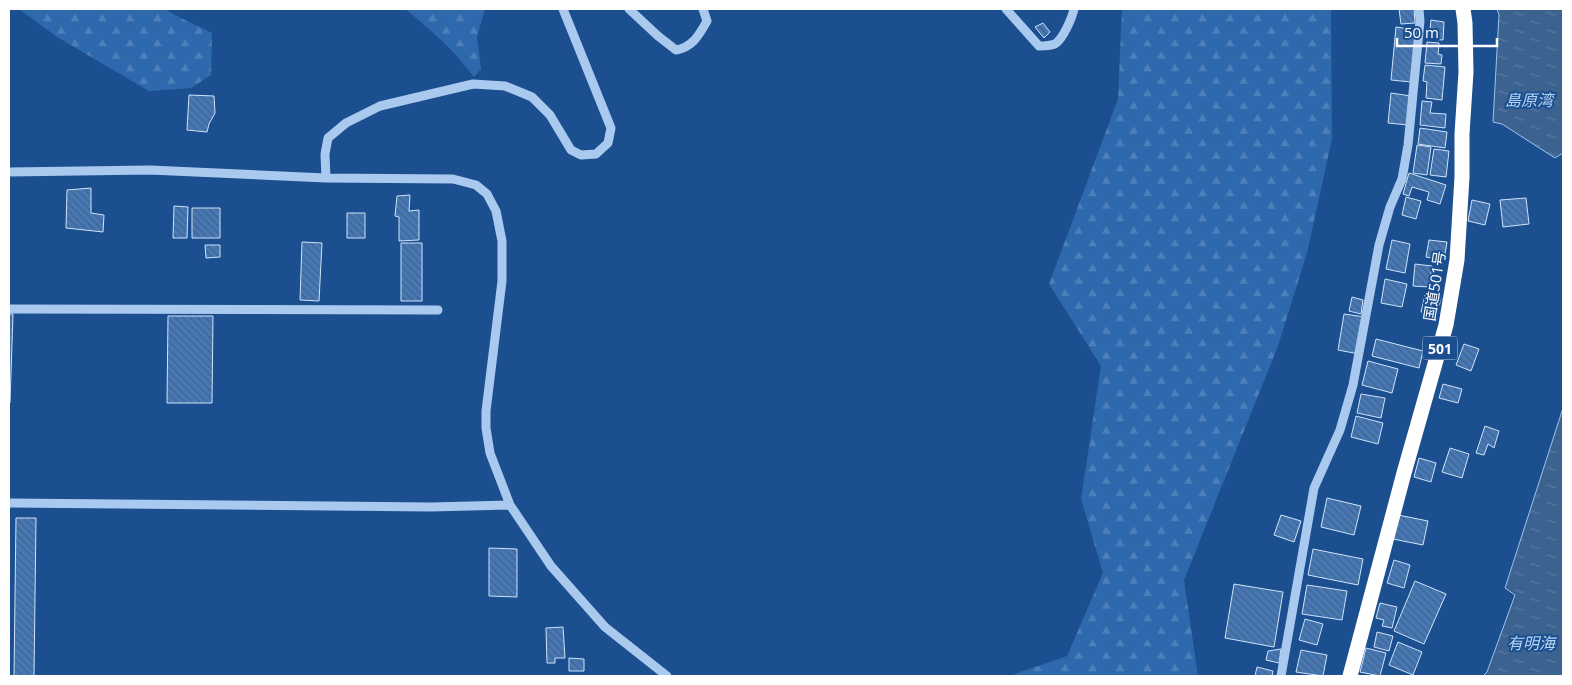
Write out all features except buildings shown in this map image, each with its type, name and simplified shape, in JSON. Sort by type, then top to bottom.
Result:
[{"type":"highway","name":"国道501号","points":[[1350,676],[1446,325],[1456,260],[1462,177],[1462,134],[1466,72],[1463,9]]},
{"type":"street","points":[[326,178],[325,154],[328,138],[346,124],[380,106],[473,84],[505,86],[532,97],[550,115],[571,150],[581,155],[596,154],[608,143],[611,128],[563,9]]},
{"type":"street","points":[[629,9],[676,50],[685,48],[699,36],[707,21],[703,9]]},
{"type":"street","points":[[1006,9],[1039,46],[1049,46],[1057,42],[1072,18],[1074,9]]},
{"type":"street","points":[[1281,676],[1314,488],[1340,430],[1353,385],[1379,245],[1390,207],[1402,179],[1408,145],[1420,22],[1419,9]]},
{"type":"street","points":[[9,172],[150,170],[326,178],[453,179],[476,184],[487,194],[496,211],[502,241],[502,281],[486,411],[486,428],[490,453],[510,504],[551,566],[605,627],[666,676]]},
{"type":"street","points":[[9,309],[438,310]]},
{"type":"street","points":[[9,503],[430,507],[510,504]]},
{"type":"green space","points":[[19,9],[165,9],[212,33],[211,75],[191,88],[149,91],[57,37]]},
{"type":"green space","points":[[405,9],[485,9],[477,37],[481,69],[474,77],[442,41]]},
{"type":"green space","points":[[1122,9],[1331,9],[1332,139],[1307,253],[1278,346],[1184,580],[1198,676],[1009,676],[1067,656],[1103,573],[1081,499],[1101,366],[1049,284],[1118,99]]},
{"type":"water","name":"島原湾","points":[[1497,9],[1563,9],[1563,153],[1555,158],[1502,124],[1493,122],[1499,15]]},
{"type":"water","name":"有明海","points":[[1563,408],[1563,676],[1483,676],[1487,672],[1515,595],[1505,588]]}]
